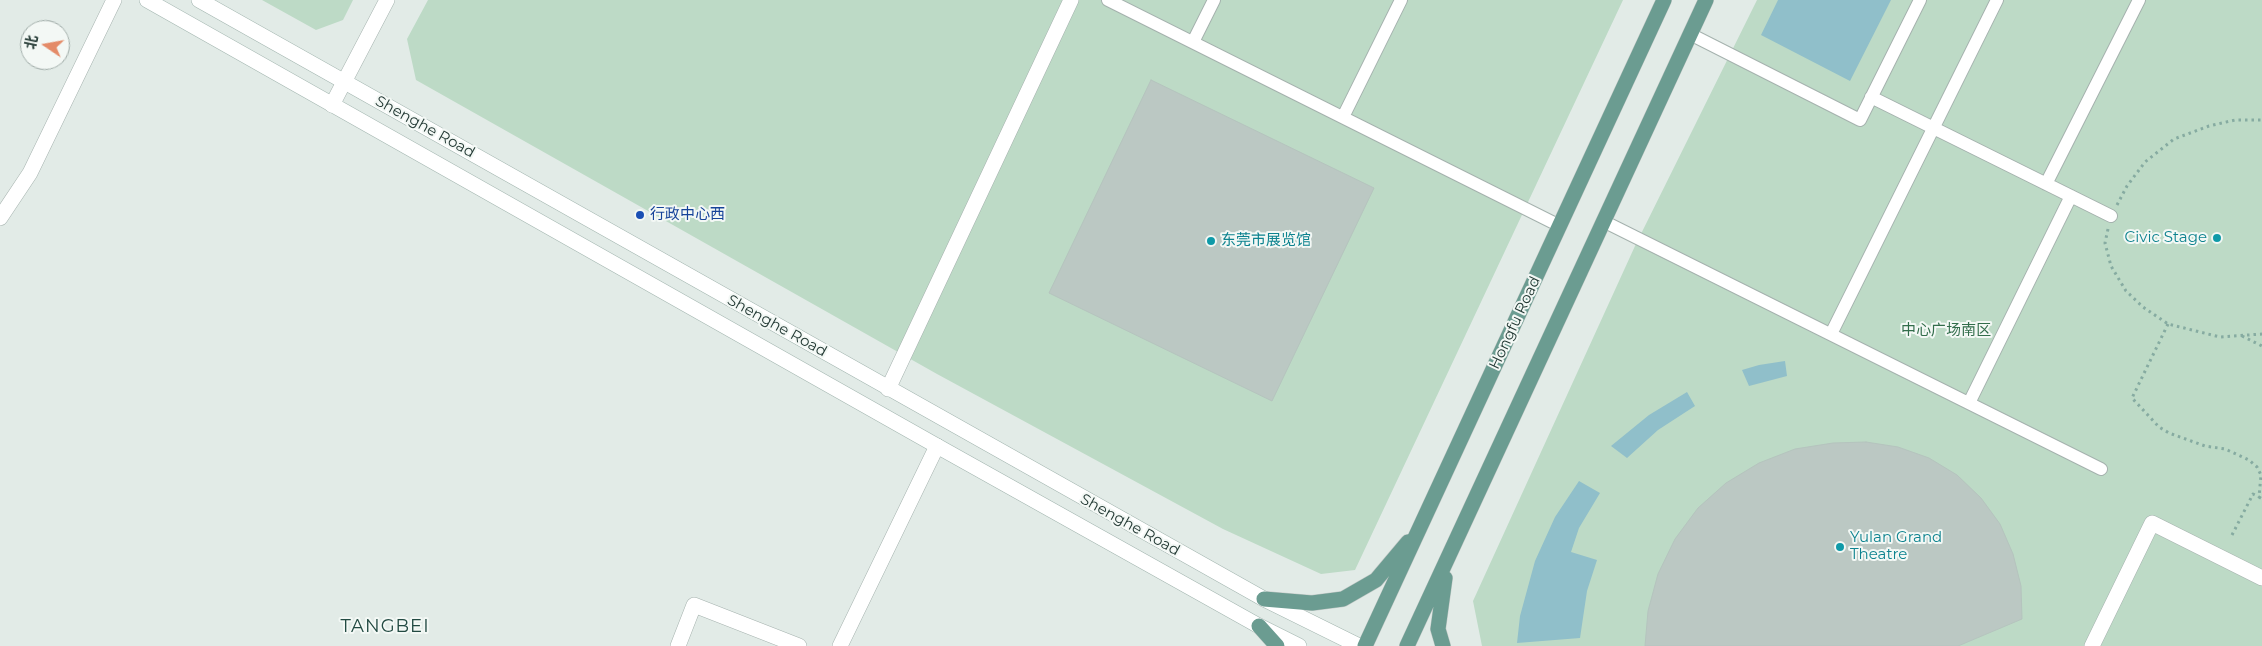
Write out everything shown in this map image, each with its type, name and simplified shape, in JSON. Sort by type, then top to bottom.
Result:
[{"type":"main road","points":[[0,218],[30,173],[114,0]]},
{"type":"main road","name":"Shenghe Road","points":[[146,0],[1259,626],[1299,646]]},
{"type":"main road","name":"Shenghe Road","points":[[199,0],[1264,599],[1359,646]]},
{"type":"main road","points":[[332,105],[387,0]]},
{"type":"main road","points":[[888,389],[1071,0]]},
{"type":"main road","name":"Hongfu Road","points":[[1365,646],[1664,0]]},
{"type":"main road","points":[[1407,646],[1706,0]]},
{"type":"main road","points":[[840,646],[938,446]]},
{"type":"main road","points":[[2092,646],[2152,523],[2262,578]]},
{"type":"main road","points":[[1264,599],[1312,603],[1343,599],[1376,580],[1421,527]]},
{"type":"main road","points":[[1443,646],[1438,629],[1442,586],[1457,538]]},
{"type":"main road","points":[[678,646],[694,605],[799,646]]},
{"type":"main road","points":[[1259,626],[1277,646]]},
{"type":"street","points":[[1108,0],[1560,226]]},
{"type":"street","points":[[1193,42],[1214,0]]},
{"type":"street","points":[[1343,117],[1401,0]]},
{"type":"street","points":[[1690,34],[1860,120],[1920,0]]},
{"type":"street","points":[[1831,334],[1997,0]]},
{"type":"street","points":[[2046,184],[2139,0]]},
{"type":"street","points":[[1871,97],[2111,216]]},
{"type":"street","points":[[1969,403],[2071,196]]},
{"type":"street","points":[[1604,221],[2101,469]]},
{"type":"path","points":[[2262,120],[2235,120],[2209,126],[2174,139],[2145,162],[2127,186],[2111,216],[2105,244],[2112,266],[2126,291],[2143,307],[2168,324],[2220,337],[2262,334]]},
{"type":"path","points":[[2168,324],[2132,398],[2159,427],[2169,433],[2205,446],[2225,450],[2249,460],[2257,467],[2261,475],[2261,498],[2253,494],[2232,536]]},
{"type":"path","points":[[2242,336],[2262,346]]},
{"type":"green space","points":[[262,0],[353,0],[343,20],[316,30]]},
{"type":"green space","points":[[428,0],[1623,0],[1355,570],[1321,574],[1223,529],[937,374],[416,80],[407,39]]},
{"type":"green space","name":"中心广场南区","points":[[1757,0],[2262,0],[2262,646],[1482,646],[1473,601],[1635,246]]},
{"type":"water","points":[[1778,0],[1891,0],[1850,81],[1761,35]]},
{"type":"water","points":[[1785,361],[1787,376],[1749,386],[1742,370],[1759,365]]},
{"type":"water","points":[[1687,392],[1695,406],[1658,430],[1627,458],[1611,446],[1649,415]]},
{"type":"water","points":[[1579,481],[1600,493],[1579,528],[1571,552],[1597,560],[1587,591],[1580,638],[1517,643],[1520,616],[1535,561],[1555,517]]},
{"type":"building","name":"东莞市展览馆","points":[[1151,80],[1374,188],[1272,401],[1049,293]]},
{"type":"building","name":"Yulan Grand Theatre","points":[[1866,442],[1898,447],[1929,458],[1957,475],[1981,498],[2000,524],[2013,554],[2021,586],[2022,619],[1958,646],[1645,646],[1648,611],[1658,574],[1675,539],[1698,508],[1726,483],[1759,463],[1795,449],[1833,443]]},
{"type":"place","name":"行政中心西","points":[[640,215]]},
{"type":"place","name":"Civic Stage","points":[[2217,238]]},
{"type":"place","name":"东莞市展览馆","points":[[1211,241]]},
{"type":"place","name":"Yulan Grand Theatre","points":[[1840,547]]},
{"type":"district","name":"TANGBEI","points":[[385,627]]}]
